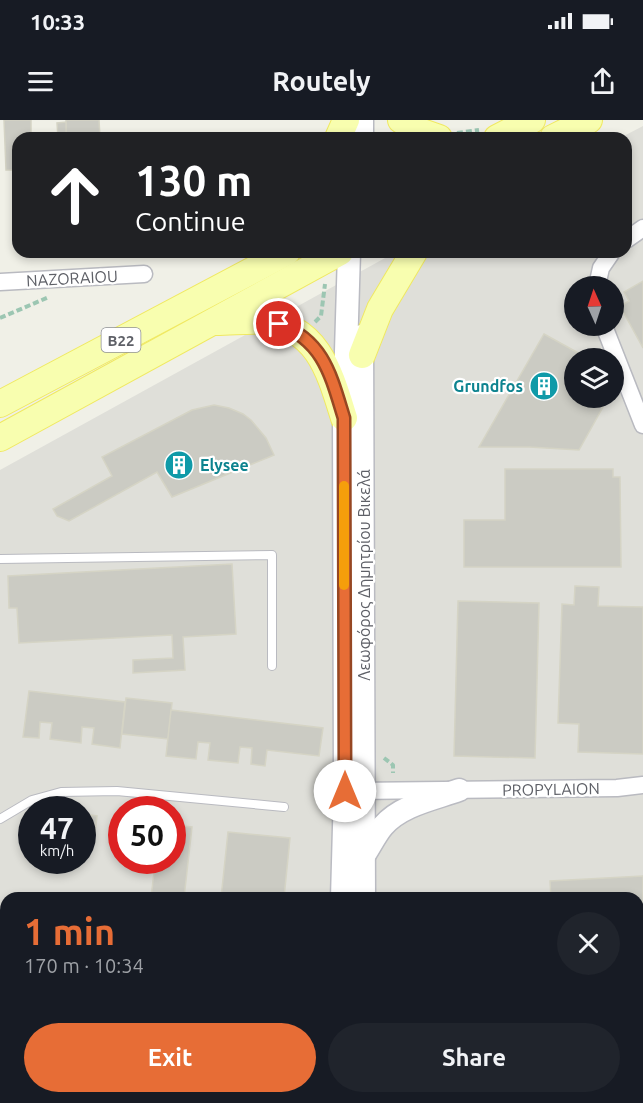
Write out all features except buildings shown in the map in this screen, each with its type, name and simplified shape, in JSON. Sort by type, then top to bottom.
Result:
[{"type":"main road","points":[[401,120],[422,132]]},
{"type":"main road","points":[[509,132],[532,120]]},
{"type":"main road","points":[[565,132],[589,120]]},
{"type":"main road","points":[[242,277],[258,258]]},
{"type":"main road","name":"B22","points":[[0,404],[276,258]]},
{"type":"main road","name":"B22","points":[[0,438],[329,258]]},
{"type":"main road","name":"Λεωφόρος Δημητρίου Βικελά","points":[[349,258],[344,418],[355,791],[365,854],[364,892]]},
{"type":"main road","name":"Λεωφόρος Δημητρίου Βικελά","points":[[343,892],[355,791],[363,258]]},
{"type":"main road","points":[[362,355],[380,309],[410,258]]},
{"type":"main road","points":[[213,322],[264,321],[302,335],[322,357],[331,375],[344,418]]},
{"type":"main road","points":[[365,854],[383,826],[394,816],[405,809],[459,790]]},
{"type":"street","points":[[600,276],[608,258]]},
{"type":"street","name":"NAZORAIOU","points":[[0,282],[144,274]]},
{"type":"street","points":[[608,336],[643,425]]},
{"type":"street","name":"PROPYLAION","points":[[355,791],[617,788],[643,785]]},
{"type":"lane","points":[[0,559],[272,555],[272,666]]},
{"type":"lane","points":[[0,819],[32,800],[61,792],[117,790],[284,807]]},
{"type":"shaded area","points":[[643,126],[643,892],[0,892],[0,470],[385,258],[632,258],[632,132]]},
{"type":"slow traffic","points":[[344,486],[344,585]]},
{"type":"place","name":"Grundfos","points":[[544,386]]},
{"type":"place","name":"Elysee","points":[[179,465]]},
{"type":"route","points":[[279,324],[302,335],[322,357],[331,375],[344,418],[345,791]]}]
